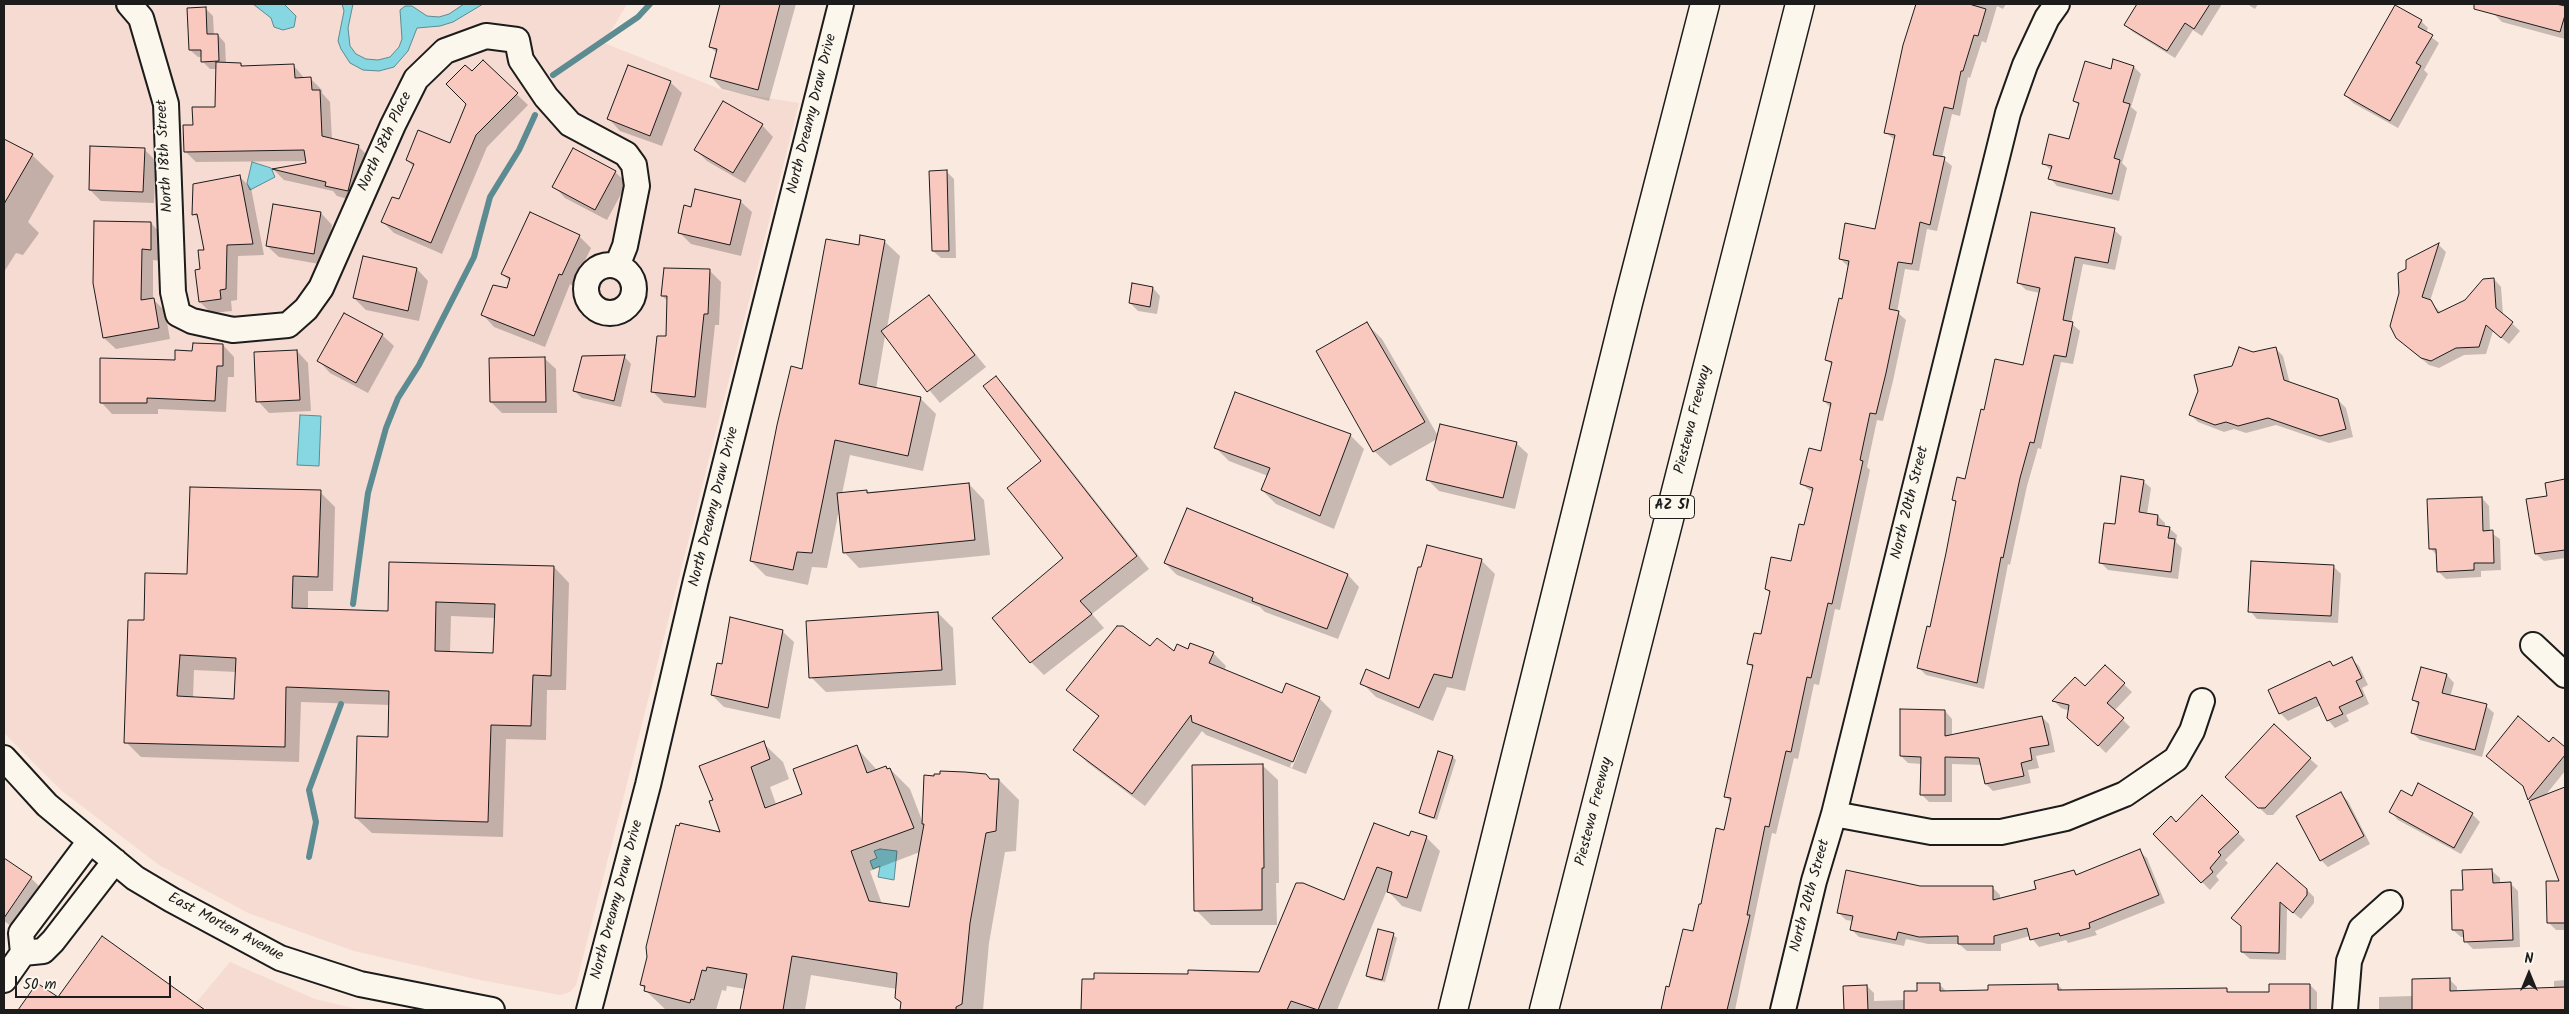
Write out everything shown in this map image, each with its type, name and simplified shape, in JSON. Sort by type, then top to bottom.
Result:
[{"type":"highway","points":[[1453,1010],[1628,303],[1706,4]]},
{"type":"highway","name":"Piestewa Freeway","points":[[1544,1010],[1800,4]]},
{"type":"street","name":"North 18th Street","points":[[129,4],[141,18],[166,104],[173,292],[178,314]]},
{"type":"street","name":"North Dreamy Draw Drive","points":[[589,1010],[648,786],[696,580],[841,4]]},
{"type":"street","name":"North 20th Street","points":[[1784,1010],[1814,881],[1834,814],[2008,113],[2025,65],[2047,18],[2057,4]]},
{"type":"street","name":"North 18th Place","points":[[178,314],[192,321],[233,330],[288,326],[306,309],[321,288],[392,125],[416,79],[445,52],[486,36],[517,40],[521,60],[546,97],[570,124],[626,154],[634,165],[637,186],[625,246],[617,266]]},
{"type":"street","points":[[2533,645],[2565,675]]},
{"type":"street","points":[[1834,814],[1931,832],[2001,832],[2066,818],[2125,794],[2176,759],[2192,731],[2202,701]]},
{"type":"street","name":"East Morten Avenue","points":[[4,758],[46,804],[135,878],[280,958],[360,984],[492,1010]]},
{"type":"street","points":[[4,980],[23,954],[21,933],[90,841]]},
{"type":"street","points":[[23,954],[43,951],[115,861]]},
{"type":"street","points":[[2345,1010],[2349,961],[2361,929],[2390,903]]},
{"type":"shaded area","points":[[4,4],[627,4],[604,43],[725,91],[799,103],[576,985],[570,992],[560,995],[480,980],[354,951],[248,913],[159,865],[62,791],[4,733]]},
{"type":"shaded area","points":[[230,962],[315,999],[361,1010],[190,1010]]},
{"type":"water","points":[[253,4],[284,4],[296,16],[294,27],[283,30],[274,27],[271,18]]},
{"type":"water","points":[[342,4],[353,4],[348,28],[350,46],[356,54],[366,59],[378,60],[390,57],[399,47],[402,39],[400,10],[405,6],[412,6],[427,16],[439,17],[449,14],[464,4],[483,4],[453,22],[440,26],[417,28],[408,51],[394,67],[379,71],[363,70],[350,63],[341,49],[338,41],[344,11]]},
{"type":"water","points":[[252,162],[271,168],[275,177],[250,190],[247,183]]},
{"type":"water","points":[[300,415],[321,416],[319,466],[297,465]]},
{"type":"water","points":[[880,849],[897,851],[894,880],[878,877],[880,866],[873,869],[870,861],[877,858],[874,851]]},
{"type":"building","points":[[720,4],[780,4],[758,90],[710,77],[717,49],[709,47]]},
{"type":"building","points":[[1916,4],[1969,4],[1986,9],[1978,36],[1974,35],[1963,71],[1961,71],[1953,109],[1944,107],[1933,155],[1945,157],[1930,225],[1920,222],[1912,264],[1898,262],[1889,309],[1899,311],[1886,373],[1876,414],[1870,413],[1860,460],[1863,461],[1832,604],[1828,603],[1811,678],[1807,677],[1791,752],[1786,751],[1769,827],[1765,826],[1747,915],[1750,915],[1727,1010],[1661,1010],[1666,986],[1669,987],[1683,929],[1693,931],[1699,904],[1701,904],[1716,828],[1724,830],[1731,798],[1724,797],[1753,665],[1747,664],[1754,633],[1761,634],[1770,591],[1765,589],[1771,557],[1791,561],[1799,524],[1804,525],[1813,488],[1800,484],[1809,448],[1821,451],[1831,403],[1823,401],[1832,362],[1825,360],[1839,298],[1842,299],[1849,261],[1839,259],[1845,223],[1875,229],[1895,135],[1884,133],[1903,45]]},
{"type":"building","points":[[2137,4],[2210,4],[2194,29],[2185,23],[2167,51],[2124,25]]},
{"type":"building","points":[[2474,4],[2556,4],[2565,6],[2565,15],[2560,32],[2474,9]]},
{"type":"building","points":[[2395,5],[2422,20],[2418,27],[2433,35],[2416,63],[2421,66],[2390,121],[2344,95]]},
{"type":"building","points":[[206,7],[207,34],[218,34],[219,61],[201,62],[201,50],[189,50],[187,8]]},
{"type":"building","points":[[2113,59],[2134,66],[2123,102],[2130,104],[2114,158],[2120,160],[2112,194],[2048,179],[2052,166],[2042,164],[2049,134],[2069,139],[2079,103],[2073,101],[2085,61],[2111,69]]},
{"type":"building","points":[[483,60],[518,93],[476,135],[431,243],[381,222],[392,197],[399,199],[414,164],[406,160],[418,130],[450,143],[466,104],[446,84],[465,65],[472,71]]},
{"type":"building","points":[[216,62],[241,63],[241,66],[294,64],[295,78],[311,77],[312,90],[320,90],[322,136],[359,145],[348,191],[325,186],[326,182],[272,169],[306,163],[304,150],[184,152],[183,125],[193,125],[192,107],[215,107]]},
{"type":"building","points":[[628,65],[671,81],[650,136],[607,119]]},
{"type":"building","points":[[723,101],[763,124],[733,173],[694,150]]},
{"type":"building","points":[[4,139],[33,154],[4,204]]},
{"type":"building","points":[[90,146],[145,148],[143,192],[89,190]]},
{"type":"building","points":[[573,148],[616,171],[595,210],[552,187]]},
{"type":"building","points":[[947,170],[949,251],[932,251],[929,171]]},
{"type":"building","points":[[240,175],[253,244],[227,245],[226,289],[220,290],[221,299],[199,302],[195,270],[200,269],[198,250],[204,250],[197,214],[192,215],[193,184]]},
{"type":"building","points":[[695,189],[741,200],[730,245],[678,233],[684,205],[691,207]]},
{"type":"building","points":[[273,204],[321,212],[314,254],[266,246]]},
{"type":"building","points":[[530,212],[580,235],[562,275],[559,274],[534,336],[481,315],[493,285],[507,288],[510,278],[501,274]]},
{"type":"building","points":[[2031,212],[2115,228],[2108,263],[2075,257],[2063,320],[2073,322],[2066,357],[2054,355],[2034,443],[2030,442],[2020,478],[2003,558],[2001,557],[1977,683],[1917,668],[1927,626],[1930,627],[1946,553],[1956,501],[1952,500],[1957,477],[1965,479],[1981,409],[1984,410],[1995,359],[2023,365],[2040,288],[2017,283]]},
{"type":"building","points":[[94,221],[151,222],[151,250],[142,249],[141,300],[154,298],[159,328],[103,338],[93,283]]},
{"type":"building","points":[[860,235],[885,240],[859,384],[921,397],[908,456],[835,440],[812,553],[797,552],[793,570],[750,561],[777,425],[791,366],[802,369],[826,239],[859,245]]},
{"type":"building","points":[[2439,243],[2422,297],[2431,300],[2438,313],[2465,300],[2483,279],[2494,278],[2496,308],[2513,322],[2501,338],[2486,325],[2479,347],[2456,348],[2431,361],[2421,358],[2396,338],[2390,326],[2399,293],[2398,273],[2406,269],[2406,260]]},
{"type":"building","points":[[363,256],[417,268],[408,311],[353,298]]},
{"type":"building","points":[[664,268],[710,269],[708,314],[704,314],[695,397],[651,392],[657,336],[666,336],[667,296],[661,296]]},
{"type":"building","points":[[1132,283],[1153,287],[1150,307],[1129,303]]},
{"type":"building","points":[[929,295],[975,355],[927,392],[881,331]]},
{"type":"building","points":[[344,313],[383,334],[356,383],[317,361]]},
{"type":"building","points":[[1367,322],[1425,422],[1373,452],[1316,351]]},
{"type":"building","points":[[193,343],[223,344],[223,366],[217,366],[215,401],[147,398],[147,403],[100,403],[100,358],[175,360],[175,350],[192,351]]},
{"type":"building","points":[[2239,347],[2253,352],[2276,347],[2284,380],[2338,399],[2346,429],[2320,436],[2268,418],[2238,426],[2226,422],[2215,425],[2189,415],[2198,391],[2194,375],[2232,366]]},
{"type":"building","points":[[297,350],[300,400],[256,402],[254,352]]},
{"type":"building","points":[[625,355],[614,401],[573,391],[582,356]]},
{"type":"building","points":[[545,357],[546,402],[490,402],[489,358]]},
{"type":"building","points":[[996,376],[1137,556],[1080,601],[1092,614],[1030,663],[992,618],[1063,558],[1007,488],[1041,461],[983,386]]},
{"type":"building","points":[[1235,392],[1351,434],[1320,516],[1261,490],[1270,468],[1214,448]]},
{"type":"building","points":[[1440,424],[1517,442],[1503,498],[1426,480]]},
{"type":"building","points":[[2121,476],[2144,480],[2139,512],[2158,515],[2157,525],[2170,527],[2168,538],[2175,539],[2171,572],[2099,563],[2104,523],[2115,524]]},
{"type":"building","points":[[2565,479],[2565,550],[2535,554],[2526,499],[2547,496],[2545,483]]},
{"type":"building","points":[[969,483],[975,540],[843,553],[837,493],[867,490],[867,493]]},
{"type":"building","points":[[190,487],[321,490],[318,577],[293,576],[292,608],[388,611],[389,562],[554,566],[551,676],[533,675],[531,726],[491,725],[488,822],[355,818],[357,736],[388,737],[389,691],[286,687],[285,747],[124,743],[128,620],[144,620],[145,573],[187,574]],"holes":[[[436,602],[495,604],[493,653],[435,651]],[[180,655],[236,658],[234,699],[177,696]]]},
{"type":"building","points":[[2482,497],[2483,531],[2493,530],[2494,563],[2474,563],[2474,570],[2437,572],[2436,549],[2429,549],[2427,499]]},
{"type":"building","points":[[1187,508],[1348,574],[1327,629],[1252,601],[1253,598],[1164,563]]},
{"type":"building","points":[[1427,545],[1482,559],[1452,678],[1434,674],[1419,708],[1360,684],[1366,669],[1389,679],[1418,567],[1421,567]]},
{"type":"building","points":[[2251,561],[2334,565],[2331,616],[2248,612]]},
{"type":"building","points":[[938,612],[942,670],[809,678],[806,621]]},
{"type":"building","points":[[730,617],[783,630],[768,708],[711,695],[717,663],[722,664]]},
{"type":"building","points":[[1117,626],[1123,626],[1150,646],[1157,638],[1174,651],[1177,644],[1188,649],[1190,643],[1214,652],[1209,663],[1282,693],[1286,683],[1320,697],[1293,762],[1192,722],[1191,715],[1132,794],[1073,750],[1099,716],[1066,690]]},
{"type":"building","points":[[2352,657],[2362,678],[2356,681],[2363,696],[2339,707],[2343,714],[2327,721],[2316,697],[2279,714],[2268,690],[2330,661],[2333,666]]},
{"type":"building","points":[[2105,665],[2125,683],[2107,703],[2124,718],[2098,746],[2067,718],[2069,705],[2052,701],[2075,677],[2085,686]]},
{"type":"building","points":[[2421,667],[2447,674],[2442,693],[2487,704],[2475,750],[2411,733],[2419,702],[2412,700]]},
{"type":"building","points":[[1900,709],[1945,710],[1945,736],[2042,716],[2049,745],[2030,748],[2032,760],[2021,763],[2024,776],[1985,784],[1979,758],[1945,757],[1945,795],[1920,795],[1921,757],[1900,756]]},
{"type":"building","points":[[2518,716],[2549,742],[2553,737],[2565,747],[2565,755],[2528,800],[2523,786],[2486,756]]},
{"type":"building","points":[[2274,724],[2311,758],[2265,808],[2258,808],[2225,777]]},
{"type":"building","points":[[764,741],[770,759],[751,767],[765,808],[802,794],[793,769],[857,745],[867,773],[886,766],[887,769],[890,768],[914,828],[851,851],[869,901],[909,907],[924,824],[922,824],[924,775],[934,776],[934,774],[940,774],[940,771],[965,772],[986,774],[990,779],[999,779],[996,831],[986,833],[970,923],[962,1004],[956,1007],[956,1010],[900,1010],[901,1002],[895,998],[897,973],[792,956],[783,1010],[740,1010],[747,974],[707,967],[706,971],[702,970],[694,1000],[691,999],[690,1003],[644,991],[645,986],[640,985],[647,957],[646,947],[676,825],[679,826],[680,823],[720,832],[709,801],[713,800],[699,766]]},
{"type":"building","points":[[1438,751],[1453,756],[1434,818],[1419,813]]},
{"type":"building","points":[[1263,764],[1264,868],[1262,868],[1262,910],[1194,911],[1192,765]]},
{"type":"building","points":[[2418,783],[2473,813],[2454,848],[2389,812],[2401,790],[2412,796]]},
{"type":"building","points":[[2565,787],[2565,923],[2547,923],[2546,881],[2559,881],[2529,801]]},
{"type":"building","points":[[2341,792],[2364,836],[2320,861],[2296,816]]},
{"type":"building","points":[[2202,795],[2239,832],[2218,852],[2221,855],[2210,868],[2213,872],[2201,883],[2153,834],[2171,816],[2176,822]]},
{"type":"building","points":[[1374,823],[1409,836],[1411,831],[1427,836],[1407,898],[1387,892],[1392,872],[1377,867],[1318,1010],[1291,1001],[1287,1010],[1081,1010],[1082,979],[1094,979],[1094,973],[1188,974],[1188,970],[1259,972],[1296,883],[1303,883],[1344,900]]},
{"type":"building","points":[[2140,849],[2159,895],[2089,923],[2090,928],[2060,936],[2059,933],[2030,940],[2027,928],[1994,936],[1994,944],[1958,944],[1958,936],[1919,937],[1898,932],[1896,940],[1850,930],[1853,916],[1837,913],[1846,870],[1920,886],[1993,886],[1993,900],[2036,889],[2034,881],[2074,870],[2076,875]]},
{"type":"building","points":[[4,858],[32,877],[4,918]]},
{"type":"building","points":[[2277,863],[2307,889],[2307,895],[2293,913],[2280,902],[2279,953],[2241,952],[2241,926],[2231,918]]},
{"type":"building","points":[[2492,869],[2493,883],[2511,882],[2513,940],[2464,942],[2463,930],[2452,930],[2451,890],[2463,890],[2462,870]]},
{"type":"building","points":[[1378,929],[1394,933],[1382,980],[1366,976]]},
{"type":"building","points":[[102,936],[205,1010],[18,1010],[37,983],[58,997]]},
{"type":"building","points":[[2450,978],[2450,991],[2565,987],[2565,1010],[2412,1010],[2412,979]]},
{"type":"building","points":[[1917,983],[1940,983],[1940,991],[1988,990],[1988,985],[2058,984],[2058,990],[2227,988],[2227,992],[2269,992],[2269,984],[2310,984],[2310,1010],[1904,1010],[1904,991],[1917,991]]},
{"type":"building","points":[[1867,985],[1868,1010],[1844,1010],[1843,986]]},
{"type":"waterway","points":[[553,75],[638,17],[650,4]]},
{"type":"waterway","points":[[353,604],[368,493],[386,428],[398,398],[419,365],[474,257],[490,197],[519,150],[535,115]]},
{"type":"waterway","points":[[309,857],[316,822],[309,790],[341,704]]}]
